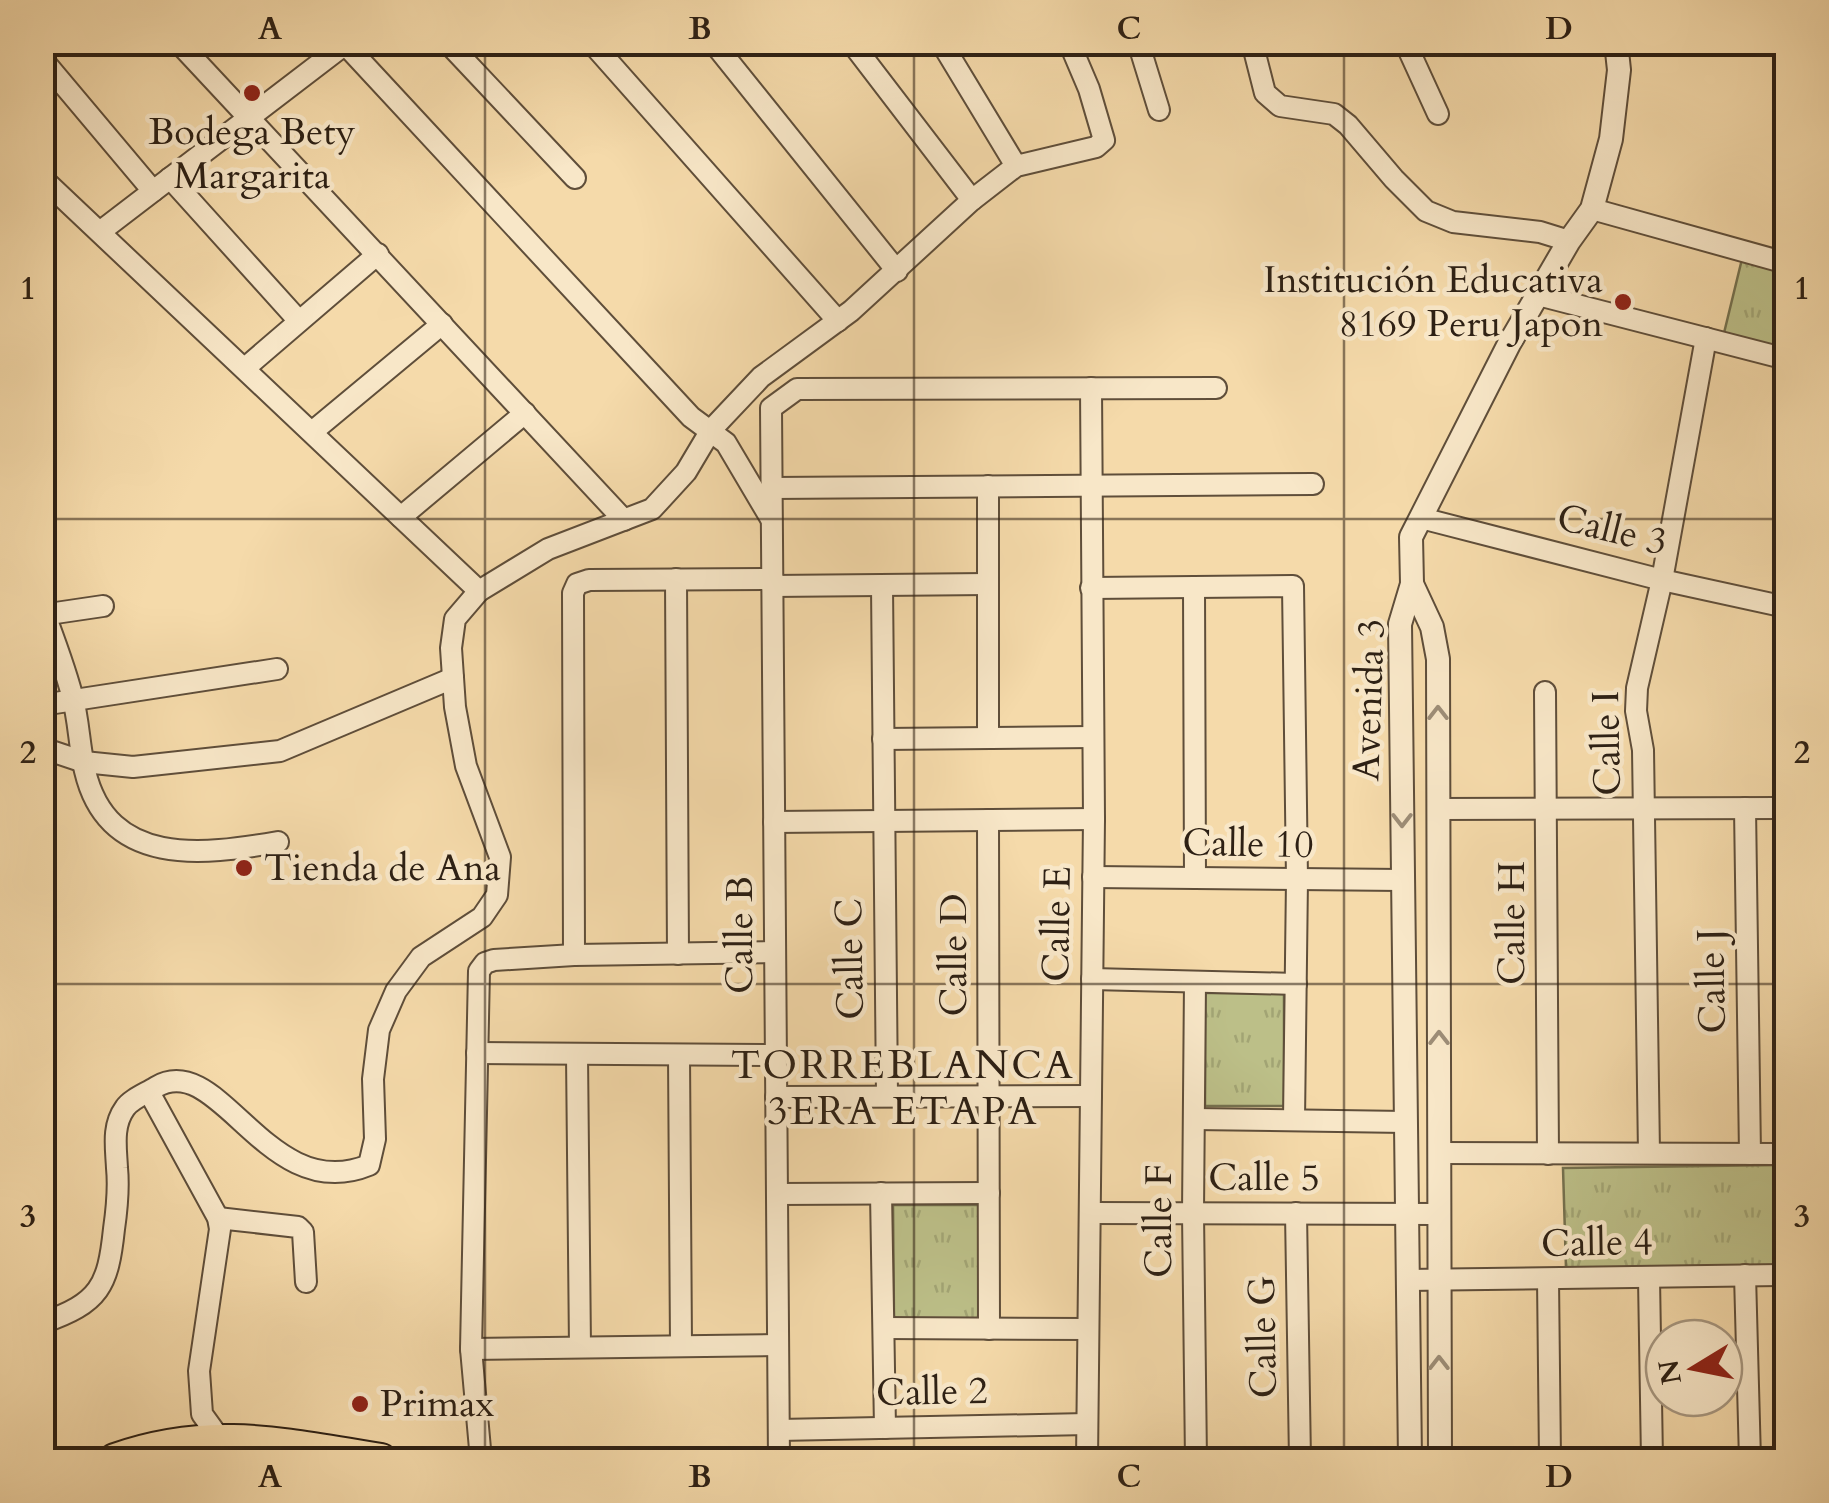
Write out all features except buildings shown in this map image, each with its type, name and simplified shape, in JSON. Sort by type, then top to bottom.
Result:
[{"type":"highway","points":[[115,1460],[158,1448],[220,1439],[268,1441],[381,1460]]},
{"type":"highway","points":[[302,1448],[336,1460]]},
{"type":"street","points":[[178,42],[624,520]]},
{"type":"street","points":[[447,42],[576,178]]},
{"type":"street","points":[[591,42],[838,321]]},
{"type":"street","points":[[713,42],[897,271]]},
{"type":"street","points":[[851,42],[972,200]]},
{"type":"street","points":[[941,42],[1016,166]]},
{"type":"street","points":[[42,1323],[94,1297],[110,1272],[119,1188],[115,1130],[126,1106],[162,1084],[188,1081],[209,1091],[268,1147],[306,1168],[350,1173],[369,1165],[375,1138],[373,1079],[379,1030],[396,991],[422,956],[482,917],[497,894],[500,857],[466,766],[450,648],[455,619],[479,591],[548,549],[652,509],[686,472],[710,430],[761,377],[838,321],[972,200],[1016,166],[1096,146],[1104,140],[1089,89],[1069,42]]},
{"type":"street","points":[[1138,42],[1159,110]]},
{"type":"street","points":[[1252,42],[1265,92],[1280,106],[1334,114],[1348,124],[1394,180],[1426,211],[1453,222],[1540,232],[1569,240]]},
{"type":"street","points":[[1405,42],[1438,114]]},
{"type":"street","points":[[1412,584],[1412,537],[1421,518],[1509,344],[1569,240],[1592,209],[1611,140],[1619,70],[1616,42]]},
{"type":"street","points":[[100,231],[345,43],[692,417],[726,443],[772,521]]},
{"type":"street","points":[[42,59],[299,322]]},
{"type":"street","points":[[42,178],[479,591]]},
{"type":"street","points":[[1592,209],[1786,263]]},
{"type":"street","points":[[245,368],[378,254]]},
{"type":"street","points":[[1538,295],[1786,359]]},
{"type":"street","points":[[312,432],[442,324]]},
{"type":"street","name":"Calle I","points":[[1649,1154],[1643,750],[1636,711],[1637,688],[1662,580],[1706,338]]},
{"type":"street","points":[[1091,388],[1216,388]]},
{"type":"street","name":"Calle B","points":[[779,1460],[771,408],[797,389],[1091,388]]},
{"type":"street","name":"Calle E","points":[[1087,1460],[1094,819],[1091,388]]},
{"type":"street","points":[[401,517],[525,413]]},
{"type":"street","points":[[772,488],[1313,484]]},
{"type":"street","points":[[988,486],[988,738]]},
{"type":"street","name":"Calle 3","points":[[1421,518],[1662,580],[1786,606]]},
{"type":"street","points":[[574,955],[577,584],[589,580],[676,580],[882,586],[988,584]]},
{"type":"street","points":[[676,580],[678,954]]},
{"type":"street","name":"Avenida 3","points":[[1412,584],[1432,627],[1438,659],[1440,1460]]},
{"type":"street","name":"Avenida 3","points":[[1410,1460],[1400,624],[1412,584]]},
{"type":"street","name":"Calle C","points":[[882,586],[887,1096]]},
{"type":"street","points":[[1194,586],[1195,878]]},
{"type":"street","points":[[1092,588],[1293,586],[1297,879],[1294,1120]]},
{"type":"street","points":[[103,606],[43,612],[74,702],[86,775],[108,818],[134,839],[158,849],[216,853],[278,842]]},
{"type":"street","points":[[42,705],[277,670]]},
{"type":"street","points":[[42,748],[84,762],[133,767],[280,752],[453,678]]},
{"type":"street","name":"Calle H","points":[[1546,692],[1548,1154]]},
{"type":"street","points":[[883,739],[1093,738]]},
{"type":"street","name":"Calle J","points":[[1744,808],[1750,1154]]},
{"type":"street","points":[[1438,809],[1786,808]]},
{"type":"street","points":[[774,822],[1094,819]]},
{"type":"street","name":"Calle D","points":[[988,820],[989,1329]]},
{"type":"street","name":"Calle 10","points":[[1093,877],[1402,880]]},
{"type":"street","points":[[481,1460],[472,1349],[479,971],[494,960],[776,952]]},
{"type":"street","points":[[1092,979],[1296,984]]},
{"type":"street","name":"Calle F","points":[[1195,982],[1196,1460]]},
{"type":"street","points":[[477,1053],[776,1055]]},
{"type":"street","points":[[577,1055],[580,1348]]},
{"type":"street","points":[[679,1056],[681,1346]]},
{"type":"street","points":[[148,1092],[218,1218],[220,1229],[199,1371],[202,1414],[220,1439]]},
{"type":"street","points":[[776,1097],[1090,1096]]},
{"type":"street","points":[[1194,1118],[1405,1122]]},
{"type":"street","points":[[1439,1154],[1786,1154]]},
{"type":"street","points":[[777,1194],[989,1193]]},
{"type":"street","points":[[881,1194],[885,1428]]},
{"type":"street","name":"Calle 5","points":[[1090,1213],[1438,1214]]},
{"type":"street","name":"Calle G","points":[[1296,1213],[1300,1460]]},
{"type":"street","points":[[218,1218],[298,1227],[303,1232],[306,1282]]},
{"type":"street","points":[[1745,1274],[1750,1460]]},
{"type":"street","name":"Calle 4","points":[[1407,1280],[1786,1275]]},
{"type":"street","points":[[1648,1278],[1652,1460]]},
{"type":"street","points":[[1548,1279],[1550,1460]]},
{"type":"street","points":[[884,1328],[1088,1329]]},
{"type":"street","points":[[472,1349],[778,1345]]},
{"type":"street","name":"Calle 2","points":[[779,1430],[1088,1424]]},
{"type":"green space","points":[[1742,259],[1786,270],[1786,349],[1724,333]]},
{"type":"green space","points":[[1205,993],[1284,993],[1284,1106],[1205,1106]]},
{"type":"green space","points":[[1786,1165],[1786,1274],[1566,1268],[1563,1168]]},
{"type":"green space","points":[[893,1205],[980,1205],[981,1320],[894,1320]]},
{"type":"place","name":"Bodega Bety Margarita","points":[[252,93]]},
{"type":"place","name":"Institución Educativa 8169 Peru Japon","points":[[1623,302]]},
{"type":"place","name":"Tienda de Ana","points":[[244,868]]},
{"type":"place","name":"Primax","points":[[360,1404]]},
{"type":"district","name":"TORREBLANCA 3ERA ETAPA","points":[[903,1088]]}]
